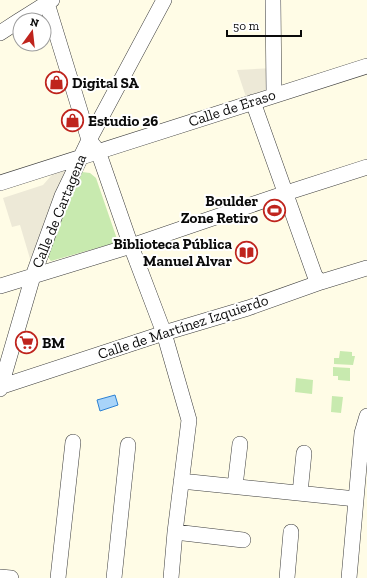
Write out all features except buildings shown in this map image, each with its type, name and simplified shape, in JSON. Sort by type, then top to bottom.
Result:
[{"type":"street","name":"Calle de Cartagena","points":[[93,145],[164,0]]},
{"type":"street","points":[[273,0],[274,95]]},
{"type":"street","points":[[32,12],[48,1],[93,145],[164,333],[189,420],[175,532],[171,578]]},
{"type":"street","points":[[0,33],[12,25]]},
{"type":"street","name":"Calle de Eraso","points":[[0,183],[80,158],[93,145],[253,102],[367,66]]},
{"type":"street","points":[[253,102],[315,276],[321,282]]},
{"type":"street","name":"Calle de Cartagena","points":[[0,387],[33,276],[62,196],[80,158]]},
{"type":"street","points":[[0,286],[131,246],[367,167]]},
{"type":"street","name":"Calle de Martínez Izquierdo","points":[[0,387],[164,333],[248,308],[321,282],[367,268]]},
{"type":"street","points":[[349,578],[362,433],[367,419]]},
{"type":"street","points":[[58,578],[73,442]]},
{"type":"street","points":[[235,486],[240,444]]},
{"type":"street","points":[[114,578],[128,445]]},
{"type":"street","points":[[300,493],[304,453]]},
{"type":"street","points":[[182,481],[356,500]]},
{"type":"street","points":[[175,532],[243,540]]},
{"type":"street","points":[[287,578],[291,532]]},
{"type":"street","points":[[0,577],[11,578]]},
{"type":"green space","points":[[82,172],[90,173],[96,178],[118,242],[51,261],[46,255],[77,177]]},
{"type":"green space","points":[[340,351],[352,352],[352,356],[355,356],[353,365],[334,364],[334,358],[339,358]]},
{"type":"green space","points":[[333,367],[350,368],[350,381],[338,380],[338,376],[333,376]]},
{"type":"green space","points":[[296,378],[313,380],[312,394],[295,392]]},
{"type":"green space","points":[[332,396],[343,397],[341,413],[331,412]]},
{"type":"shaded area","points":[[273,68],[274,95],[248,103],[237,70]]},
{"type":"shaded area","points":[[68,166],[31,262],[20,225],[12,227],[3,198],[43,185],[58,168]]},
{"type":"water","points":[[115,395],[118,405],[100,411],[97,400]]},
{"type":"place","name":"Digital SA","points":[[57,83]]},
{"type":"place","name":"Estudio 26","points":[[72,121]]},
{"type":"place","name":"Boulder Zone Retiro","points":[[274,210]]},
{"type":"place","name":"Biblioteca Pública Manuel Alvar","points":[[247,253]]},
{"type":"place","name":"BM","points":[[26,343]]}]
